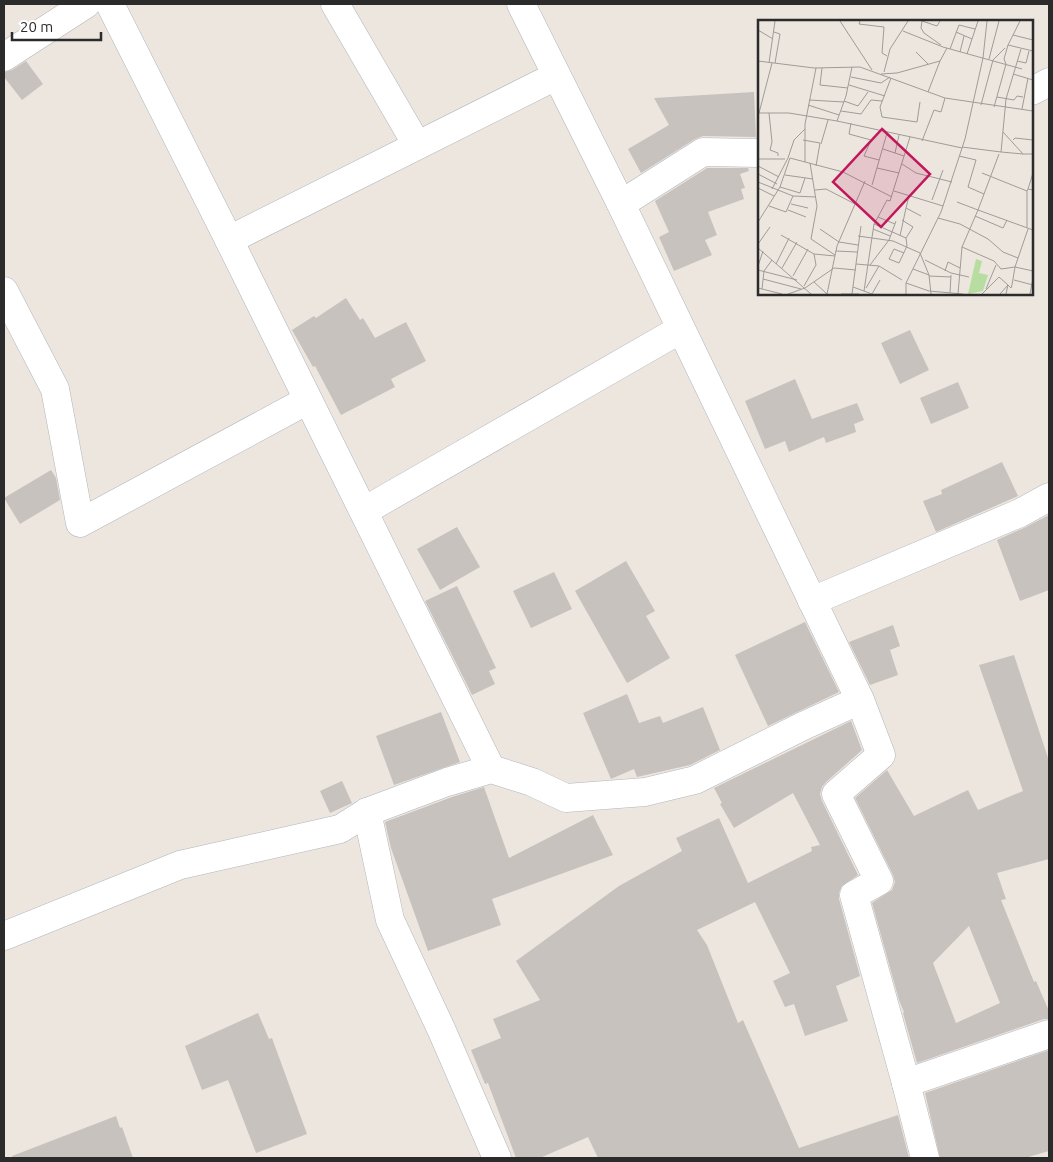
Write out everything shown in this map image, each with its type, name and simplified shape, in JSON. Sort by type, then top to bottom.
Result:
[{"type":"street","points":[[4,57],[86,4]]},
{"type":"street","points":[[110,4],[491,769]]},
{"type":"street","points":[[335,4],[417,145]]},
{"type":"street","points":[[521,4],[681,329],[860,700],[881,755],[836,794],[879,881],[854,895],[925,1158]]},
{"type":"street","points":[[229,240],[556,76]]},
{"type":"street","points":[[1033,90],[1049,82]]},
{"type":"street","points":[[620,204],[703,152],[758,153]]},
{"type":"street","points":[[4,291],[55,389],[80,523],[308,400]]},
{"type":"street","points":[[364,511],[681,329]]},
{"type":"street","points":[[812,601],[1020,512],[1049,497]]},
{"type":"street","points":[[4,936],[180,865],[340,829],[367,812],[447,782],[491,769],[532,782],[566,798],[645,792],[694,780],[860,700]]},
{"type":"street","points":[[367,812],[390,920],[442,1032],[497,1158]]},
{"type":"street","points":[[906,1082],[1049,1034]]},
{"type":"building","points":[[26,61],[43,84],[22,100],[4,77],[4,72],[12,70]]},
{"type":"building","points":[[754,92],[756,137],[703,136],[695,139],[641,173],[628,149],[669,125],[654,98]]},
{"type":"building","points":[[707,168],[748,168],[749,171],[740,174],[745,188],[741,189],[744,199],[708,212],[717,235],[705,240],[712,255],[674,271],[659,237],[669,232],[655,201]]},
{"type":"building","points":[[346,298],[360,320],[363,318],[375,338],[406,322],[426,361],[391,379],[395,387],[341,415],[315,366],[313,367],[292,330],[314,316],[316,318]]},
{"type":"building","points":[[910,330],[929,370],[900,384],[881,343]]},
{"type":"building","points":[[795,379],[812,419],[857,403],[864,420],[854,424],[856,432],[826,443],[824,437],[789,452],[785,441],[765,449],[745,401]]},
{"type":"building","points":[[958,382],[969,408],[931,424],[920,398]]},
{"type":"building","points":[[1002,462],[1018,496],[936,532],[923,501],[942,494],[941,490]]},
{"type":"building","points":[[51,470],[56,478],[60,500],[20,524],[4,498]]},
{"type":"building","points":[[1049,515],[1049,590],[1020,601],[997,540]]},
{"type":"building","points":[[457,527],[480,567],[440,590],[417,549]]},
{"type":"building","points":[[626,561],[655,611],[646,616],[670,658],[627,683],[575,591]]},
{"type":"building","points":[[554,572],[572,609],[531,628],[513,591]]},
{"type":"building","points":[[457,586],[496,668],[489,671],[495,684],[472,695],[425,601]]},
{"type":"building","points":[[805,622],[839,692],[768,726],[735,655]]},
{"type":"building","points":[[893,625],[900,646],[890,650],[898,675],[870,685],[849,642]]},
{"type":"building","points":[[1014,655],[1049,761],[1049,859],[997,873],[1006,899],[1001,900],[1034,982],[1036,981],[1049,1011],[1049,1019],[1044,1019],[917,1063],[872,903],[892,890],[895,882],[855,798],[887,770],[914,816],[968,790],[978,810],[1023,791],[979,665]],"holes":[[[969,926],[1000,1003],[956,1023],[933,963]]]},
{"type":"building","points":[[627,694],[639,723],[660,716],[663,723],[703,707],[720,750],[690,765],[637,777],[634,769],[611,779],[583,713]]},
{"type":"building","points":[[441,712],[460,762],[394,785],[376,736]]},
{"type":"building","points":[[851,721],[862,750],[826,782],[820,794],[858,875],[842,886],[839,893],[860,976],[836,986],[848,1021],[805,1036],[794,1004],[785,1007],[773,981],[790,973],[755,902],[697,930],[707,945],[738,1023],[743,1020],[799,1148],[898,1115],[909,1158],[598,1158],[588,1137],[540,1158],[516,1158],[488,1083],[485,1084],[471,1050],[501,1038],[493,1019],[540,1000],[516,961],[619,886],[682,851],[676,838],[719,818],[748,883],[812,851],[811,847],[820,845],[793,793],[734,828],[720,804],[722,803],[714,788]]},
{"type":"building","points":[[342,781],[352,803],[330,813],[320,791]]},
{"type":"building","points":[[484,787],[509,858],[593,815],[613,855],[492,899],[501,925],[428,951],[391,848],[385,822]]},
{"type":"building","points":[[258,1013],[269,1039],[272,1038],[307,1134],[256,1153],[228,1080],[202,1090],[185,1046]]},
{"type":"building","points":[[1049,1050],[1049,1151],[1025,1158],[940,1158],[925,1093]]},
{"type":"building","points":[[116,1116],[133,1158],[12,1158],[12,1156]]}]
